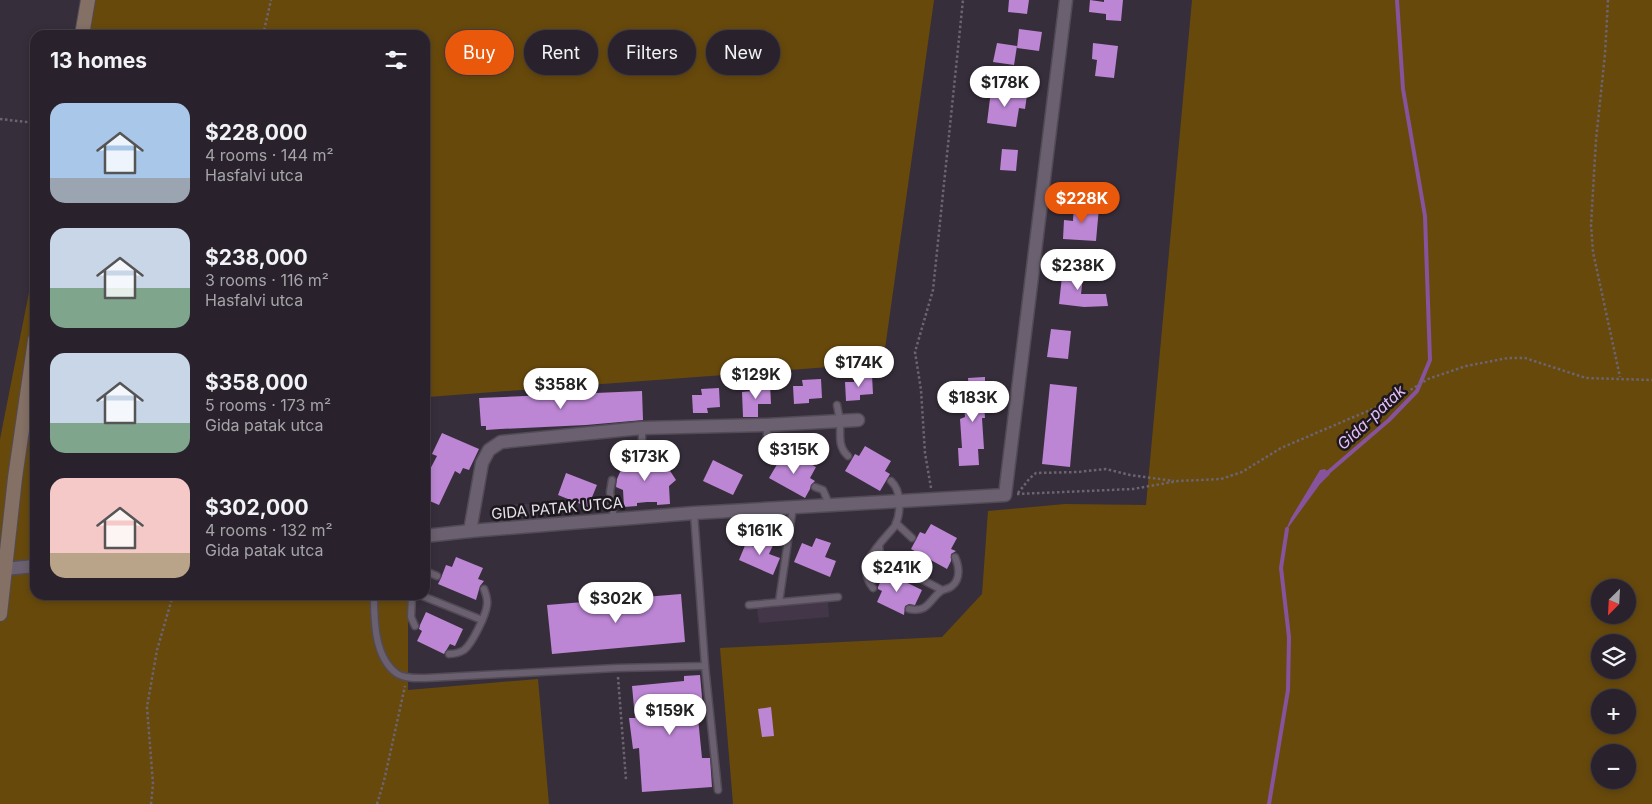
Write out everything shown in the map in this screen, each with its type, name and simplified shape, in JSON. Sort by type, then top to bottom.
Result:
[{"type":"main road","points":[[83,30],[88,0]]},
{"type":"main road","points":[[0,614],[15,478],[30,374]]},
{"type":"street","points":[[1011,495],[1066,0]]},
{"type":"street","name":"GIDA PATAK UTCA","points":[[470,531],[482,463],[486,454],[501,442],[642,428],[766,425],[858,420]]},
{"type":"street","name":"GIDA PATAK UTCA","points":[[430,535],[694,513],[1011,495]]},
{"type":"street","points":[[4,569],[30,566]]},
{"type":"lane","points":[[837,405],[840,420],[840,444],[842,450],[848,456]]},
{"type":"lane","points":[[766,425],[768,452],[774,461]]},
{"type":"lane","points":[[634,459],[642,450],[642,428]]},
{"type":"lane","points":[[642,450],[650,457]]},
{"type":"lane","points":[[612,480],[610,492],[614,520]]},
{"type":"lane","points":[[873,588],[868,578],[867,564],[870,557],[896,523],[899,502],[896,487],[891,481]]},
{"type":"lane","points":[[815,487],[823,490],[829,504]]},
{"type":"lane","points":[[779,602],[793,507]]},
{"type":"lane","points":[[694,513],[705,666],[718,790]]},
{"type":"lane","points":[[896,523],[912,538]]},
{"type":"lane","points":[[879,546],[880,554],[885,560],[942,590]]},
{"type":"lane","points":[[909,609],[917,610],[924,608],[942,590],[951,587],[956,581],[958,565],[955,557]]},
{"type":"lane","points":[[430,573],[437,576]]},
{"type":"lane","points":[[449,654],[458,653],[467,648],[482,620],[487,604],[484,589]]},
{"type":"lane","points":[[748,605],[838,597]]},
{"type":"lane","points":[[430,599],[482,620]]},
{"type":"lane","points":[[374,600],[376,636],[381,651],[396,673],[407,677],[426,678],[617,668],[705,666]]},
{"type":"lane","points":[[412,600],[411,617],[415,626]]},
{"type":"path","points":[[265,30],[271,0]]},
{"type":"path","points":[[933,499],[925,453],[921,390],[915,352],[933,290],[963,0]]},
{"type":"path","points":[[1608,0],[1591,225],[1593,252],[1620,378]]},
{"type":"path","points":[[0,119],[30,122]]},
{"type":"path","points":[[1011,495],[1133,489],[1178,481],[1221,479],[1242,472],[1281,448],[1396,399],[1428,379],[1466,366],[1508,358],[1525,358],[1586,378],[1652,380]]},
{"type":"path","points":[[1011,495],[1036,473],[1106,469],[1130,475],[1178,481]]},
{"type":"path","points":[[151,804],[152,768],[147,707],[157,650],[172,600]]},
{"type":"path","points":[[617,668],[626,780]]},
{"type":"path","points":[[377,804],[384,781],[407,677]]},
{"type":"shaded area","points":[[87,0],[934,0],[883,363],[430,397],[430,30],[81,30]]},
{"type":"shaded area","points":[[1192,0],[1652,0],[1652,804],[733,804],[720,648],[942,637],[982,594],[988,511],[1065,504],[1146,505]]},
{"type":"shaded area","points":[[30,287],[30,600],[408,600],[408,690],[538,679],[549,804],[0,804],[0,439]]},
{"type":"shaded area","points":[[1325,469],[1330,474],[1320,484],[1285,532],[1291,518],[1320,470]]},
{"type":"shaded area","points":[[514,504],[537,504],[537,518],[514,518]]},
{"type":"shaded area","points":[[828,602],[829,617],[759,623],[757,608]]},
{"type":"building","points":[[1009,0],[1029,0],[1027,14],[1008,12]]},
{"type":"building","points":[[1090,0],[1104,2],[1104,0],[1123,0],[1121,21],[1106,20],[1106,14],[1089,12]]},
{"type":"building","points":[[1019,29],[1042,32],[1039,51],[1017,48]]},
{"type":"building","points":[[997,43],[1017,46],[1014,65],[993,62]]},
{"type":"building","points":[[1093,43],[1118,46],[1114,78],[1095,76],[1097,60],[1092,59]]},
{"type":"building","points":[[991,90],[1027,95],[1025,109],[1019,108],[1016,127],[987,123]]},
{"type":"building","points":[[1002,149],[1018,150],[1016,171],[1000,170]]},
{"type":"building","points":[[1074,205],[1099,207],[1096,241],[1063,239],[1064,220],[1073,221]]},
{"type":"building","points":[[1063,267],[1084,269],[1081,294],[1106,294],[1108,306],[1084,307],[1059,304]]},
{"type":"building","points":[[1051,329],[1071,331],[1068,359],[1047,357]]},
{"type":"building","points":[[872,375],[873,394],[860,395],[860,400],[846,401],[845,382],[854,382],[854,376]]},
{"type":"building","points":[[985,377],[985,387],[983,387],[985,418],[982,418],[984,449],[978,449],[979,465],[959,466],[958,448],[962,448],[960,419],[965,417],[963,391],[969,391],[968,378]]},
{"type":"building","points":[[821,379],[822,398],[809,399],[809,403],[794,404],[793,386],[803,386],[802,380]]},
{"type":"building","points":[[770,384],[771,404],[758,404],[758,417],[743,417],[742,392],[752,391],[751,385]]},
{"type":"building","points":[[1050,384],[1077,387],[1070,467],[1042,464]]},
{"type":"building","points":[[719,388],[720,407],[707,408],[708,413],[693,413],[692,395],[702,395],[701,389]]},
{"type":"building","points":[[642,391],[643,420],[486,430],[486,426],[481,426],[479,398]]},
{"type":"building","points":[[442,433],[479,449],[469,470],[463,468],[460,474],[455,471],[439,505],[430,501],[430,469],[437,456],[432,454]]},
{"type":"building","points":[[865,446],[891,461],[885,471],[890,474],[880,491],[845,471],[855,454],[859,456]]},
{"type":"building","points":[[790,453],[816,467],[810,478],[815,481],[805,498],[769,478],[779,461],[784,464]]},
{"type":"building","points":[[661,457],[676,480],[669,486],[670,504],[657,505],[657,502],[647,502],[637,503],[637,506],[624,507],[623,490],[616,487],[617,479],[626,458],[633,464],[643,459],[653,463]]},
{"type":"building","points":[[713,460],[743,475],[733,495],[703,481]]},
{"type":"building","points":[[566,473],[597,485],[588,507],[558,495]]},
{"type":"building","points":[[931,524],[957,538],[951,549],[956,551],[951,554],[951,561],[947,569],[911,549],[920,532],[925,534]]},
{"type":"building","points":[[759,536],[774,543],[769,554],[780,558],[773,575],[739,560],[746,543],[754,547]]},
{"type":"building","points":[[816,538],[831,543],[825,557],[836,561],[830,577],[794,562],[802,543],[812,547]]},
{"type":"building","points":[[456,557],[483,568],[478,579],[484,581],[480,586],[476,600],[438,584],[446,565],[452,567]]},
{"type":"building","points":[[885,572],[922,590],[915,605],[909,604],[905,606],[904,615],[877,602],[882,591],[878,587]]},
{"type":"building","points":[[681,594],[685,642],[552,654],[547,605]]},
{"type":"building","points":[[426,612],[463,629],[455,646],[450,644],[444,654],[417,641],[422,631],[419,629],[420,625]]},
{"type":"building","points":[[700,675],[703,708],[697,708],[702,758],[710,758],[712,787],[642,792],[639,748],[633,749],[629,718],[635,718],[632,686],[684,681],[684,676]]},
{"type":"building","points":[[771,707],[774,736],[762,737],[758,709]]},
{"type":"waterway","name":"Gida-patak","points":[[1325,475],[1389,420],[1417,391],[1430,360],[1425,216],[1403,89],[1397,0]]},
{"type":"waterway","name":"Gida-patak","points":[[1269,804],[1288,690],[1289,637],[1281,568],[1287,529]]}]
